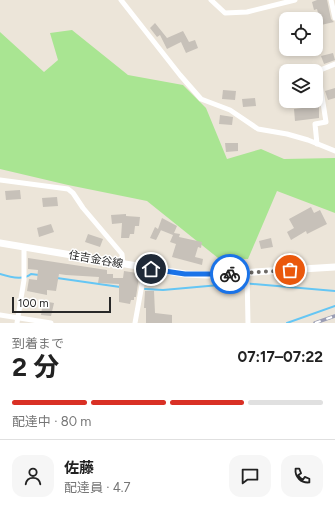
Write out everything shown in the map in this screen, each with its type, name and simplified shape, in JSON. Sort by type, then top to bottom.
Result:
[{"type":"main road","name":"住吉金谷線","points":[[0,243],[185,274],[247,273],[335,268]]},
{"type":"street","points":[[121,0],[180,75],[201,99],[230,110],[258,129],[287,134],[335,151]]},
{"type":"street","points":[[211,0],[225,13],[247,12],[295,0]]},
{"type":"street","points":[[331,0],[335,18]]},
{"type":"street","points":[[317,144],[314,124],[326,122],[318,71],[335,64]]},
{"type":"street","points":[[0,180],[68,189],[73,193],[83,208],[122,254],[123,264]]},
{"type":"street","points":[[18,320],[24,278],[24,247]]},
{"type":"street","points":[[136,323],[145,268]]},
{"type":"street","points":[[247,273],[248,323]]},
{"type":"street","points":[[0,315],[18,320],[51,323]]},
{"type":"green space","points":[[72,30],[128,75],[183,85],[206,108],[227,159],[261,149],[284,159],[335,158],[335,213],[277,191],[248,259],[218,258],[147,201],[0,169],[0,32],[44,72],[58,60],[50,33]]},
{"type":"building","points":[[317,0],[327,0],[331,19],[334,22],[323,25],[323,12],[318,12],[317,9],[314,10],[312,2]]},
{"type":"building","points":[[155,23],[167,38],[183,31],[189,42],[195,40],[198,48],[186,53],[181,42],[167,49],[160,35],[157,37],[150,28]]},
{"type":"building","points":[[333,53],[335,60],[324,64],[321,56]]},
{"type":"building","points":[[335,88],[335,98],[328,100],[325,91]]},
{"type":"building","points":[[223,90],[236,91],[235,100],[222,99]]},
{"type":"building","points":[[255,98],[256,106],[243,107],[242,99]]},
{"type":"building","points":[[319,108],[319,118],[295,121],[294,109]]},
{"type":"building","points":[[220,115],[233,117],[232,125],[219,124]]},
{"type":"building","points":[[225,143],[238,143],[238,151],[226,152]]},
{"type":"building","points":[[20,190],[21,199],[6,200],[5,191]]},
{"type":"building","points":[[57,197],[58,206],[43,207],[42,198]]},
{"type":"building","points":[[311,207],[314,213],[320,210],[327,224],[307,234],[306,231],[291,240],[287,232],[294,228],[289,219]]},
{"type":"building","points":[[126,214],[126,216],[140,217],[139,226],[135,226],[134,234],[130,234],[129,238],[121,238],[122,223],[112,224],[111,215]]},
{"type":"building","points":[[162,218],[177,226],[174,233],[180,234],[179,237],[202,242],[201,248],[198,247],[195,257],[203,259],[202,265],[172,257],[176,244],[170,242],[173,235],[161,230],[156,240],[150,238],[155,227],[158,229]]},
{"type":"building","points":[[51,224],[54,232],[39,237],[37,228]]},
{"type":"building","points":[[88,234],[103,239],[100,247],[85,242]]},
{"type":"building","points":[[271,238],[273,247],[261,249],[259,241]]},
{"type":"building","points":[[28,258],[107,270],[107,274],[113,274],[113,278],[123,278],[124,271],[137,273],[139,277],[136,297],[134,297],[134,300],[131,300],[130,304],[119,302],[119,284],[98,283],[99,277],[59,274],[56,291],[47,290],[47,295],[27,291],[29,279],[37,280],[38,270],[28,269]]},
{"type":"building","points":[[145,291],[154,291],[155,313],[172,315],[172,323],[146,323],[146,308],[144,308]]},
{"type":"building","points":[[43,301],[54,303],[51,316],[41,315]]},
{"type":"waterway","points":[[0,274],[20,278],[31,274],[39,275]]},
{"type":"waterway","points":[[57,278],[120,287]]},
{"type":"waterway","points":[[145,289],[163,290],[242,283],[335,291]]},
{"type":"waterway","points":[[287,323],[335,306]]},
{"type":"railway","points":[[315,323],[335,316]]},
{"type":"way so far","points":[[230,274],[290,270]]},
{"type":"route","points":[[151,269],[185,274],[230,274]]}]
